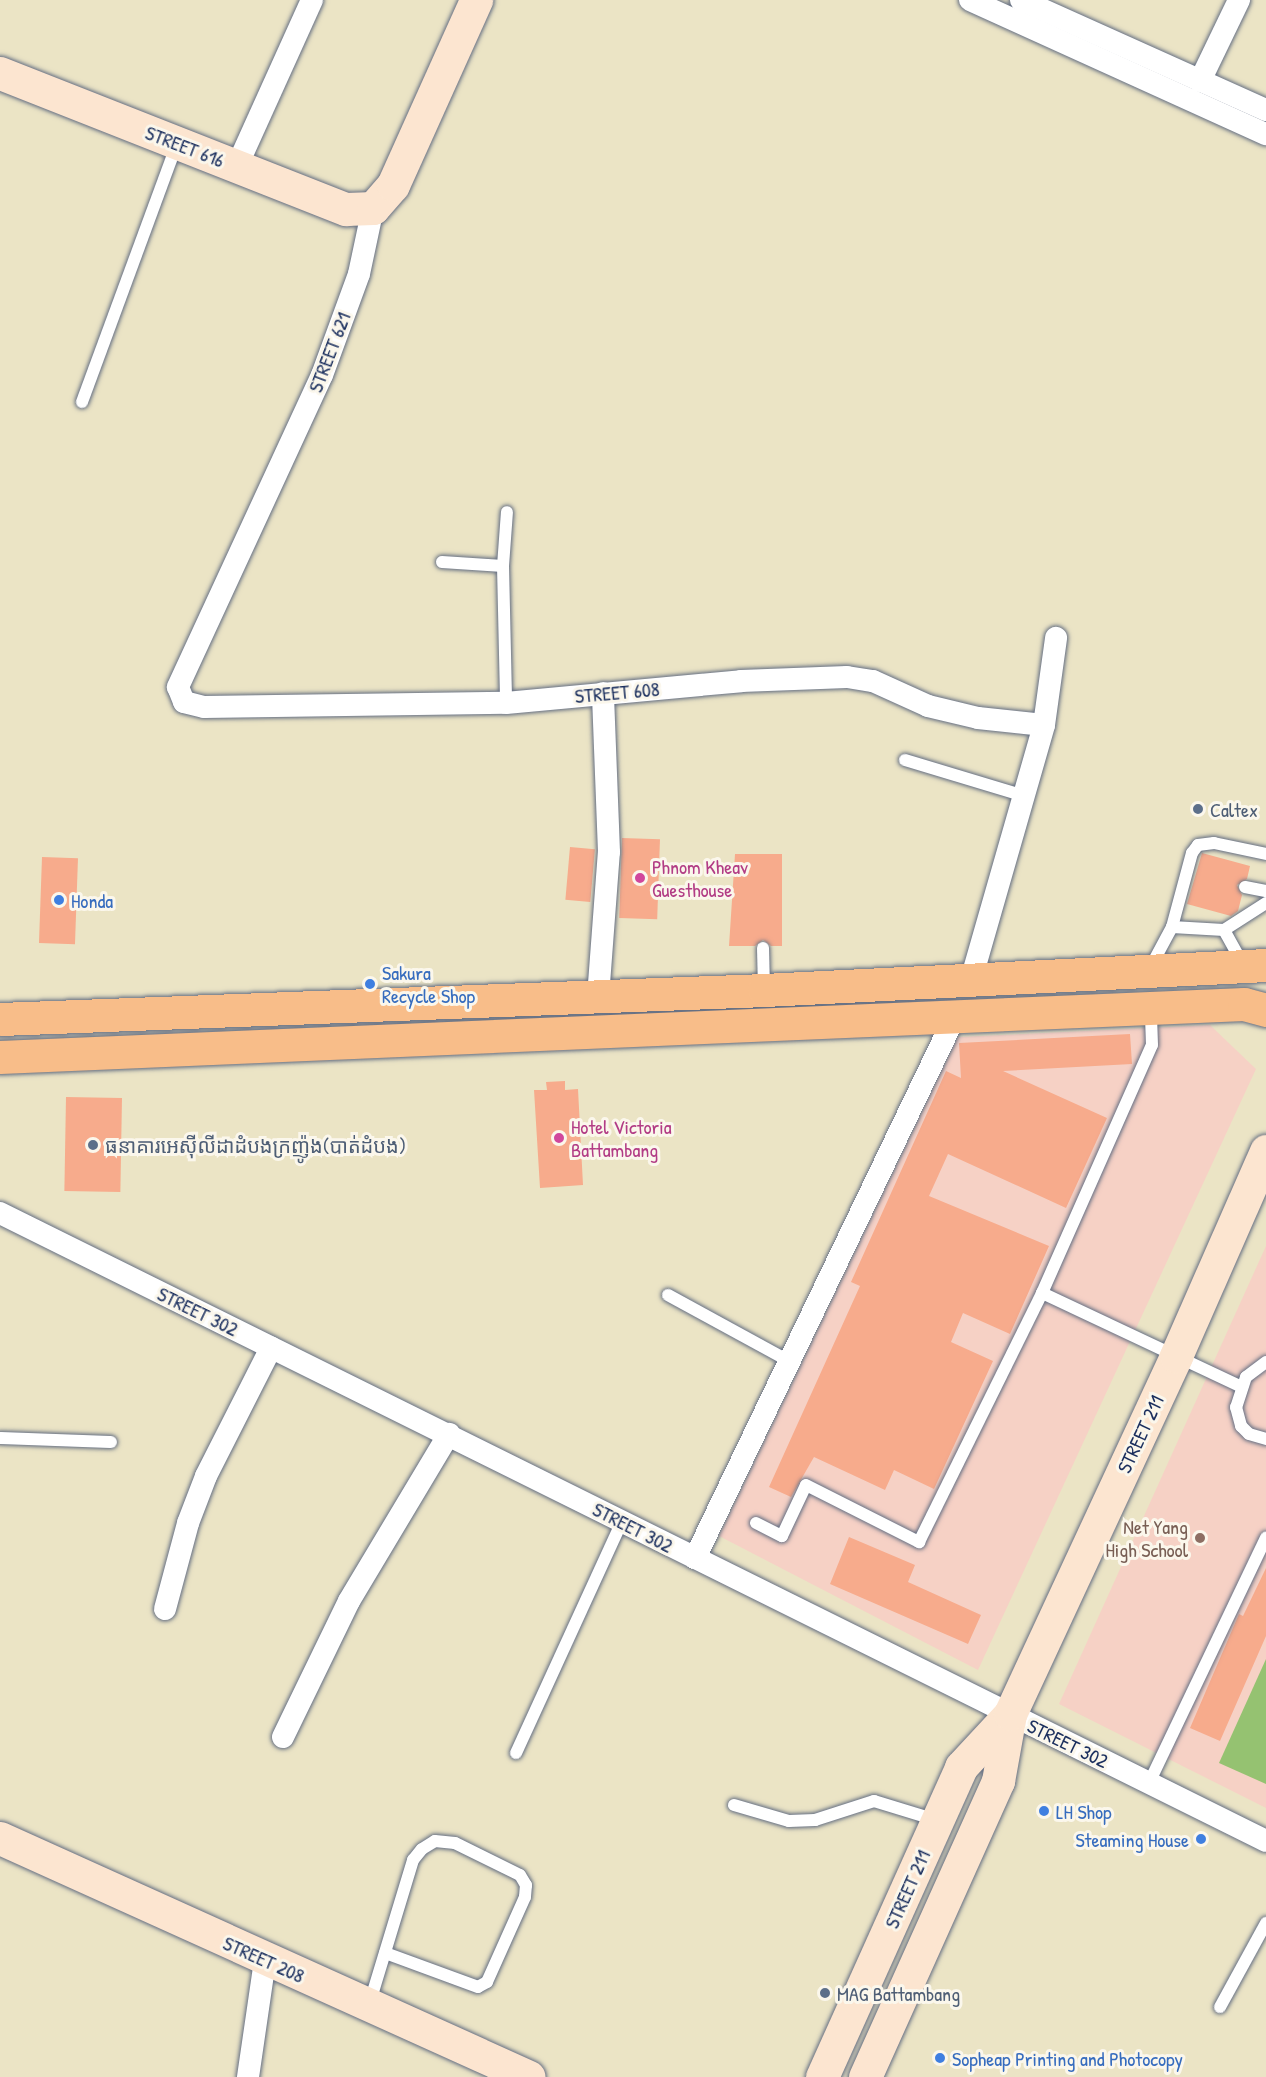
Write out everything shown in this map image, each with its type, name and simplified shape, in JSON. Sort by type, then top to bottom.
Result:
[{"type":"main road","name":"STREET 621","points":[[373,208],[393,185],[476,0]]},
{"type":"main road","name":"STREET 616","points":[[2,78],[346,209],[373,208]]},
{"type":"main road","points":[[0,1019],[598,997],[1256,967]]},
{"type":"main road","points":[[0,1057],[1244,1004],[1266,1010]]},
{"type":"main road","name":"STREET 211","points":[[865,2077],[998,1781],[1010,1714],[1176,1356],[1266,1151]]},
{"type":"main road","name":"STREET 211","points":[[822,2077],[961,1767],[1010,1714]]},
{"type":"main road","name":"STREET 208","points":[[0,1838],[265,1960],[529,2077]]},
{"type":"street","points":[[237,166],[312,0]]},
{"type":"street","points":[[970,0],[1030,8],[1266,110]]},
{"type":"street","points":[[1200,81],[1239,0]]},
{"type":"street","points":[[1030,8],[1266,134]]},
{"type":"street","name":"STREET 621","points":[[184,702],[178,687],[322,375],[359,274],[373,208]]},
{"type":"street","points":[[971,980],[1044,725],[1056,638]]},
{"type":"street","name":"STREET 608","points":[[184,702],[204,707],[506,703],[741,681],[846,677],[873,681],[928,706],[978,718],[1044,725]]},
{"type":"street","points":[[598,997],[609,852],[603,693]]},
{"type":"street","points":[[694,1558],[955,1016]]},
{"type":"street","name":"STREET 302","points":[[0,1213],[1266,1841]]},
{"type":"street","points":[[165,1609],[188,1523],[206,1476],[271,1348]]},
{"type":"street","points":[[283,1737],[349,1601],[449,1434]]},
{"type":"street","points":[[248,2077],[265,1960]]},
{"type":"lane","points":[[82,402],[177,143]]},
{"type":"lane","points":[[506,703],[503,566],[507,512]]},
{"type":"lane","points":[[442,562],[503,566]]},
{"type":"lane","points":[[906,759],[1024,796]]},
{"type":"lane","points":[[1147,973],[1172,927],[1198,845],[1214,843],[1266,854]]},
{"type":"lane","points":[[1245,887],[1266,891]]},
{"type":"lane","points":[[1172,927],[1224,930],[1266,903]]},
{"type":"lane","points":[[1224,930],[1256,967]]},
{"type":"lane","points":[[763,948],[764,990]]},
{"type":"lane","points":[[756,1523],[782,1536],[807,1485],[919,1542],[1042,1293],[1152,1045],[1151,1008]]},
{"type":"lane","points":[[1042,1293],[1242,1387]]},
{"type":"lane","points":[[668,1295],[789,1361]]},
{"type":"lane","points":[[1266,1362],[1253,1369],[1242,1387],[1236,1407],[1237,1417],[1249,1434],[1266,1439]]},
{"type":"lane","points":[[0,1438],[111,1443]]},
{"type":"lane","points":[[516,1754],[622,1522]]},
{"type":"lane","points":[[1149,1783],[1266,1538]]},
{"type":"lane","points":[[734,1804],[789,1821],[815,1820],[874,1801],[938,1821]]},
{"type":"lane","points":[[369,2006],[412,1860],[435,1841],[455,1844],[520,1875],[526,1885],[525,1897],[487,1982],[478,1987],[385,1953]]},
{"type":"lane","points":[[1220,2007],[1266,1923]]},
{"type":"shaded area","points":[[1210,1025],[1256,1069],[978,1670],[719,1536],[958,1037]]},
{"type":"shaded area","name":"Net Yang High School","points":[[1266,1246],[1266,1808],[1059,1704]]},
{"type":"green space","points":[[1266,1659],[1266,1784],[1219,1763]]},
{"type":"building","name":"Phnom Kheav Guesthouse","points":[[622,838],[660,839],[657,919],[619,918]]},
{"type":"building","points":[[570,847],[595,849],[590,902],[565,900]]},
{"type":"building","points":[[1202,853],[1250,866],[1247,879],[1237,885],[1242,895],[1238,911],[1231,916],[1187,904]]},
{"type":"building","points":[[735,854],[782,854],[782,946],[771,946],[763,940],[755,946],[729,946]]},
{"type":"building","name":"Honda","points":[[42,857],[78,858],[75,944],[39,943]]},
{"type":"building","points":[[1130,1034],[1132,1064],[1003,1071],[1107,1118],[1066,1208],[948,1154],[929,1196],[1049,1246],[1010,1334],[963,1313],[951,1342],[993,1361],[934,1489],[894,1470],[885,1490],[814,1457],[791,1497],[769,1487],[860,1286],[851,1282],[946,1071],[961,1078],[959,1043]]},
{"type":"building","name":"Hotel Victoria Battambang","points":[[565,1081],[565,1090],[578,1089],[583,1185],[540,1188],[534,1090],[547,1090],[546,1082]]},
{"type":"building","name":"ធនាគារអេស៊ីលីដាដំបងក្រញ៉ូង(បាត់ដំបង)","points":[[66,1097],[122,1098],[120,1192],[64,1191]]},
{"type":"building","points":[[849,1537],[915,1565],[908,1582],[981,1615],[968,1644],[830,1584]]},
{"type":"building","points":[[1266,1568],[1266,1636],[1220,1741],[1190,1728],[1239,1614],[1243,1616]]},
{"type":"place","name":"Caltex","points":[[1198,809]]},
{"type":"place","name":"Phnom Kheav Guesthouse","points":[[640,878]]},
{"type":"place","name":"Honda","points":[[59,900]]},
{"type":"place","name":"Sakura Recycle Shop","points":[[370,984]]},
{"type":"place","name":"Hotel Victoria Battambang","points":[[559,1138]]},
{"type":"place","name":"ធនាគារអេស៊ីលីដាដំបងក្រញ៉ូង(បាត់ដំបង)","points":[[93,1145]]},
{"type":"place","name":"Net Yang High School","points":[[1200,1538]]},
{"type":"place","name":"LH Shop","points":[[1044,1811]]},
{"type":"place","name":"Steaming House","points":[[1201,1839]]},
{"type":"place","name":"MAG Battambang","points":[[825,1993]]},
{"type":"place","name":"Sopheap Printing and Photocopy","points":[[940,2058]]}]
